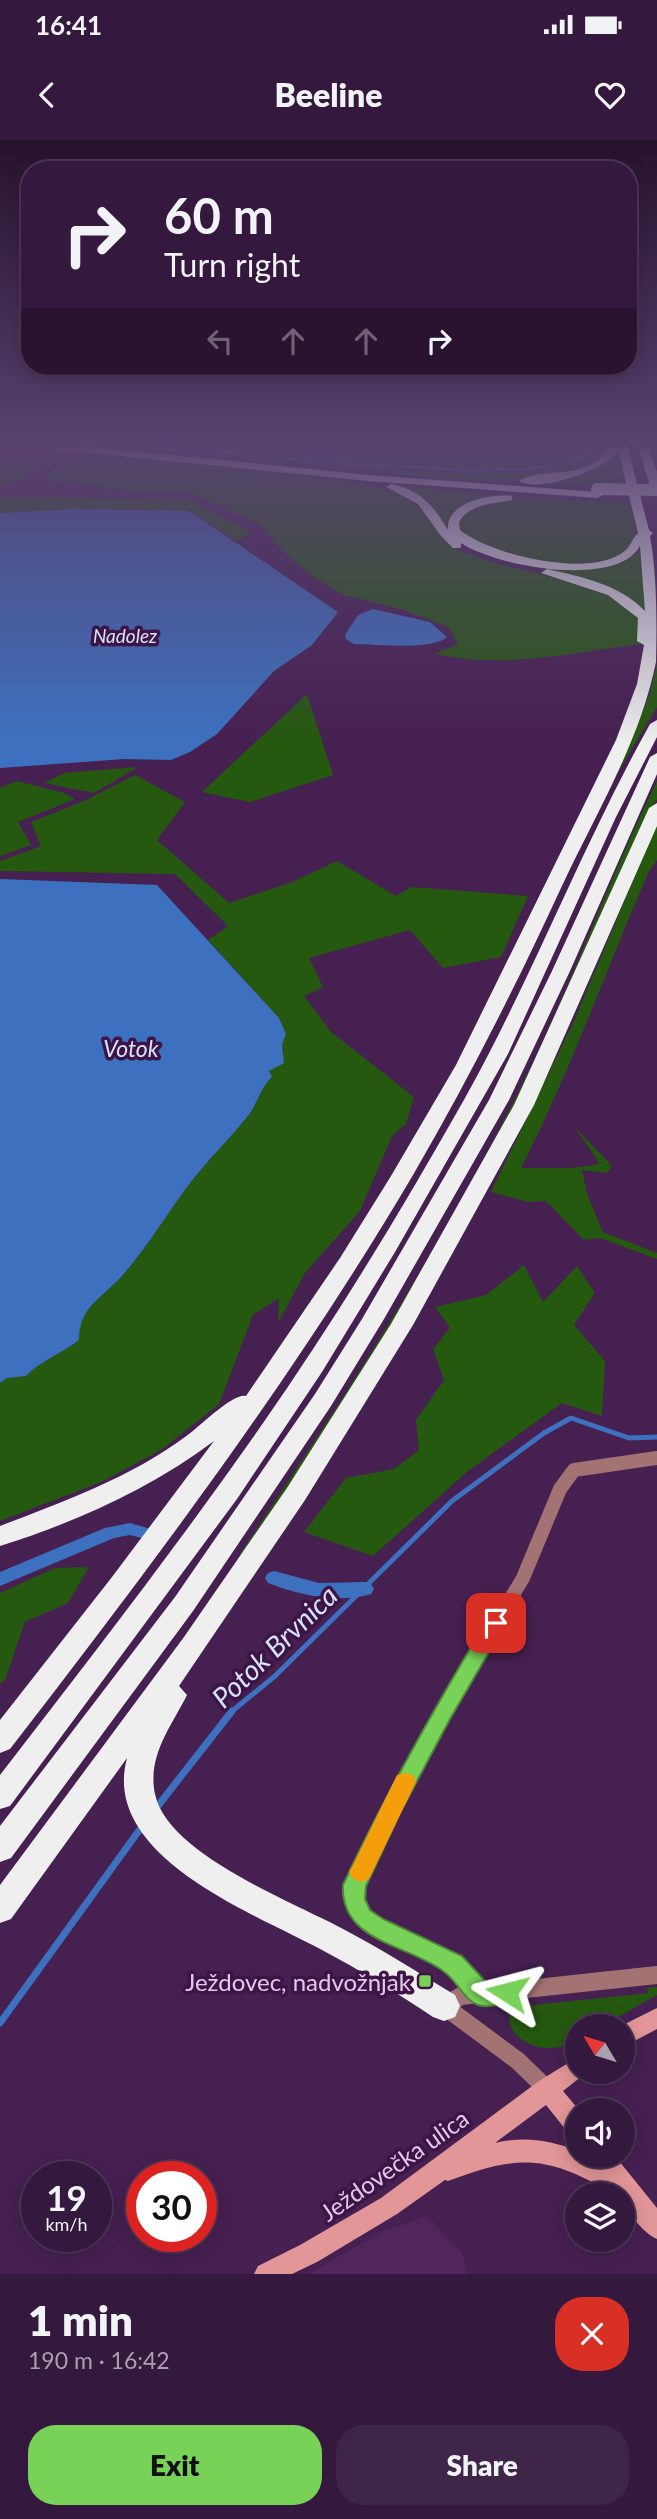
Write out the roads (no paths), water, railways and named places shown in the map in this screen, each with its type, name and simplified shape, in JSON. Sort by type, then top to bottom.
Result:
[{"type":"highway","points":[[456,545],[497,561],[590,584],[628,602],[644,617],[644,651],[650,657]]},
{"type":"highway","points":[[471,545],[517,560],[559,565],[601,563],[623,557],[636,549],[637,545]]},
{"type":"highway","points":[[0,1741],[124,1581],[290,1350],[443,1103],[506,984],[622,741],[644,684],[650,657],[656,584],[649,545]]},
{"type":"highway","points":[[0,1797],[158,1589],[240,1474],[354,1303],[475,1097],[512,1027],[612,808],[657,724]]},
{"type":"highway","points":[[0,1849],[184,1604],[323,1400],[373,1319],[499,1100],[561,971],[657,757]]},
{"type":"highway","points":[[0,1909],[194,1645],[296,1494],[402,1325],[524,1105],[657,808]]},
{"type":"highway","points":[[0,1536],[86,1503],[198,1441],[235,1410],[290,1350]]},
{"type":"highway","points":[[194,1645],[189,1670],[160,1716],[139,1758],[140,1792],[145,1809],[163,1839],[181,1856],[206,1873],[370,1960],[444,2006]]},
{"type":"main road","points":[[635,2030],[657,2018]]},
{"type":"main road","name":"Ježdovečka ulica","points":[[265,2274],[349,2234],[431,2177],[565,2076]]},
{"type":"main road","points":[[547,2089],[565,2111]]},
{"type":"main road","points":[[431,2177],[476,2160],[535,2149],[573,2159],[614,2182]]},
{"type":"main road","points":[[610,2168],[621,2182]]},
{"type":"main road","points":[[635,2199],[657,2227]]},
{"type":"street","points":[[482,1995],[454,1964],[375,1926],[362,1917],[354,1899],[355,1885],[391,1808],[443,1713],[523,1578],[560,1489],[574,1470],[657,1458]]},
{"type":"street","points":[[547,2089],[518,2061],[444,2006],[461,1996],[657,1975]]},
{"type":"water","name":"Nadolez","points":[[0,545],[239,545],[338,612],[312,645],[274,671],[217,734],[190,752],[171,760],[125,759],[0,768]]},
{"type":"water","points":[[373,609],[430,622],[447,637],[429,644],[403,646],[354,644],[346,639],[345,635],[358,615]]},
{"type":"water","name":"Votok","points":[[0,879],[157,885],[279,1018],[286,1034],[282,1045],[284,1063],[269,1071],[272,1077],[247,1117],[194,1178],[131,1265],[92,1305],[83,1320],[79,1340],[26,1376],[7,1378],[0,1383]]},
{"type":"waterway","name":"Potok Brvnica","points":[[232,1712],[275,1676],[452,1501],[544,1433],[571,1418],[629,1438],[657,1437]]},
{"type":"waterway","points":[[0,1579],[111,1532],[130,1529],[145,1533]]},
{"type":"waterway","points":[[274,1578],[319,1590],[365,1589]]},
{"type":"waterway","name":"Potok Brvnica","points":[[157,1807],[232,1712]]},
{"type":"waterway","name":"Potok Brvnica","points":[[0,2023],[143,1825]]},
{"type":"place","name":"Ježdovec, nadvožnjak","points":[[425,1981]]}]
